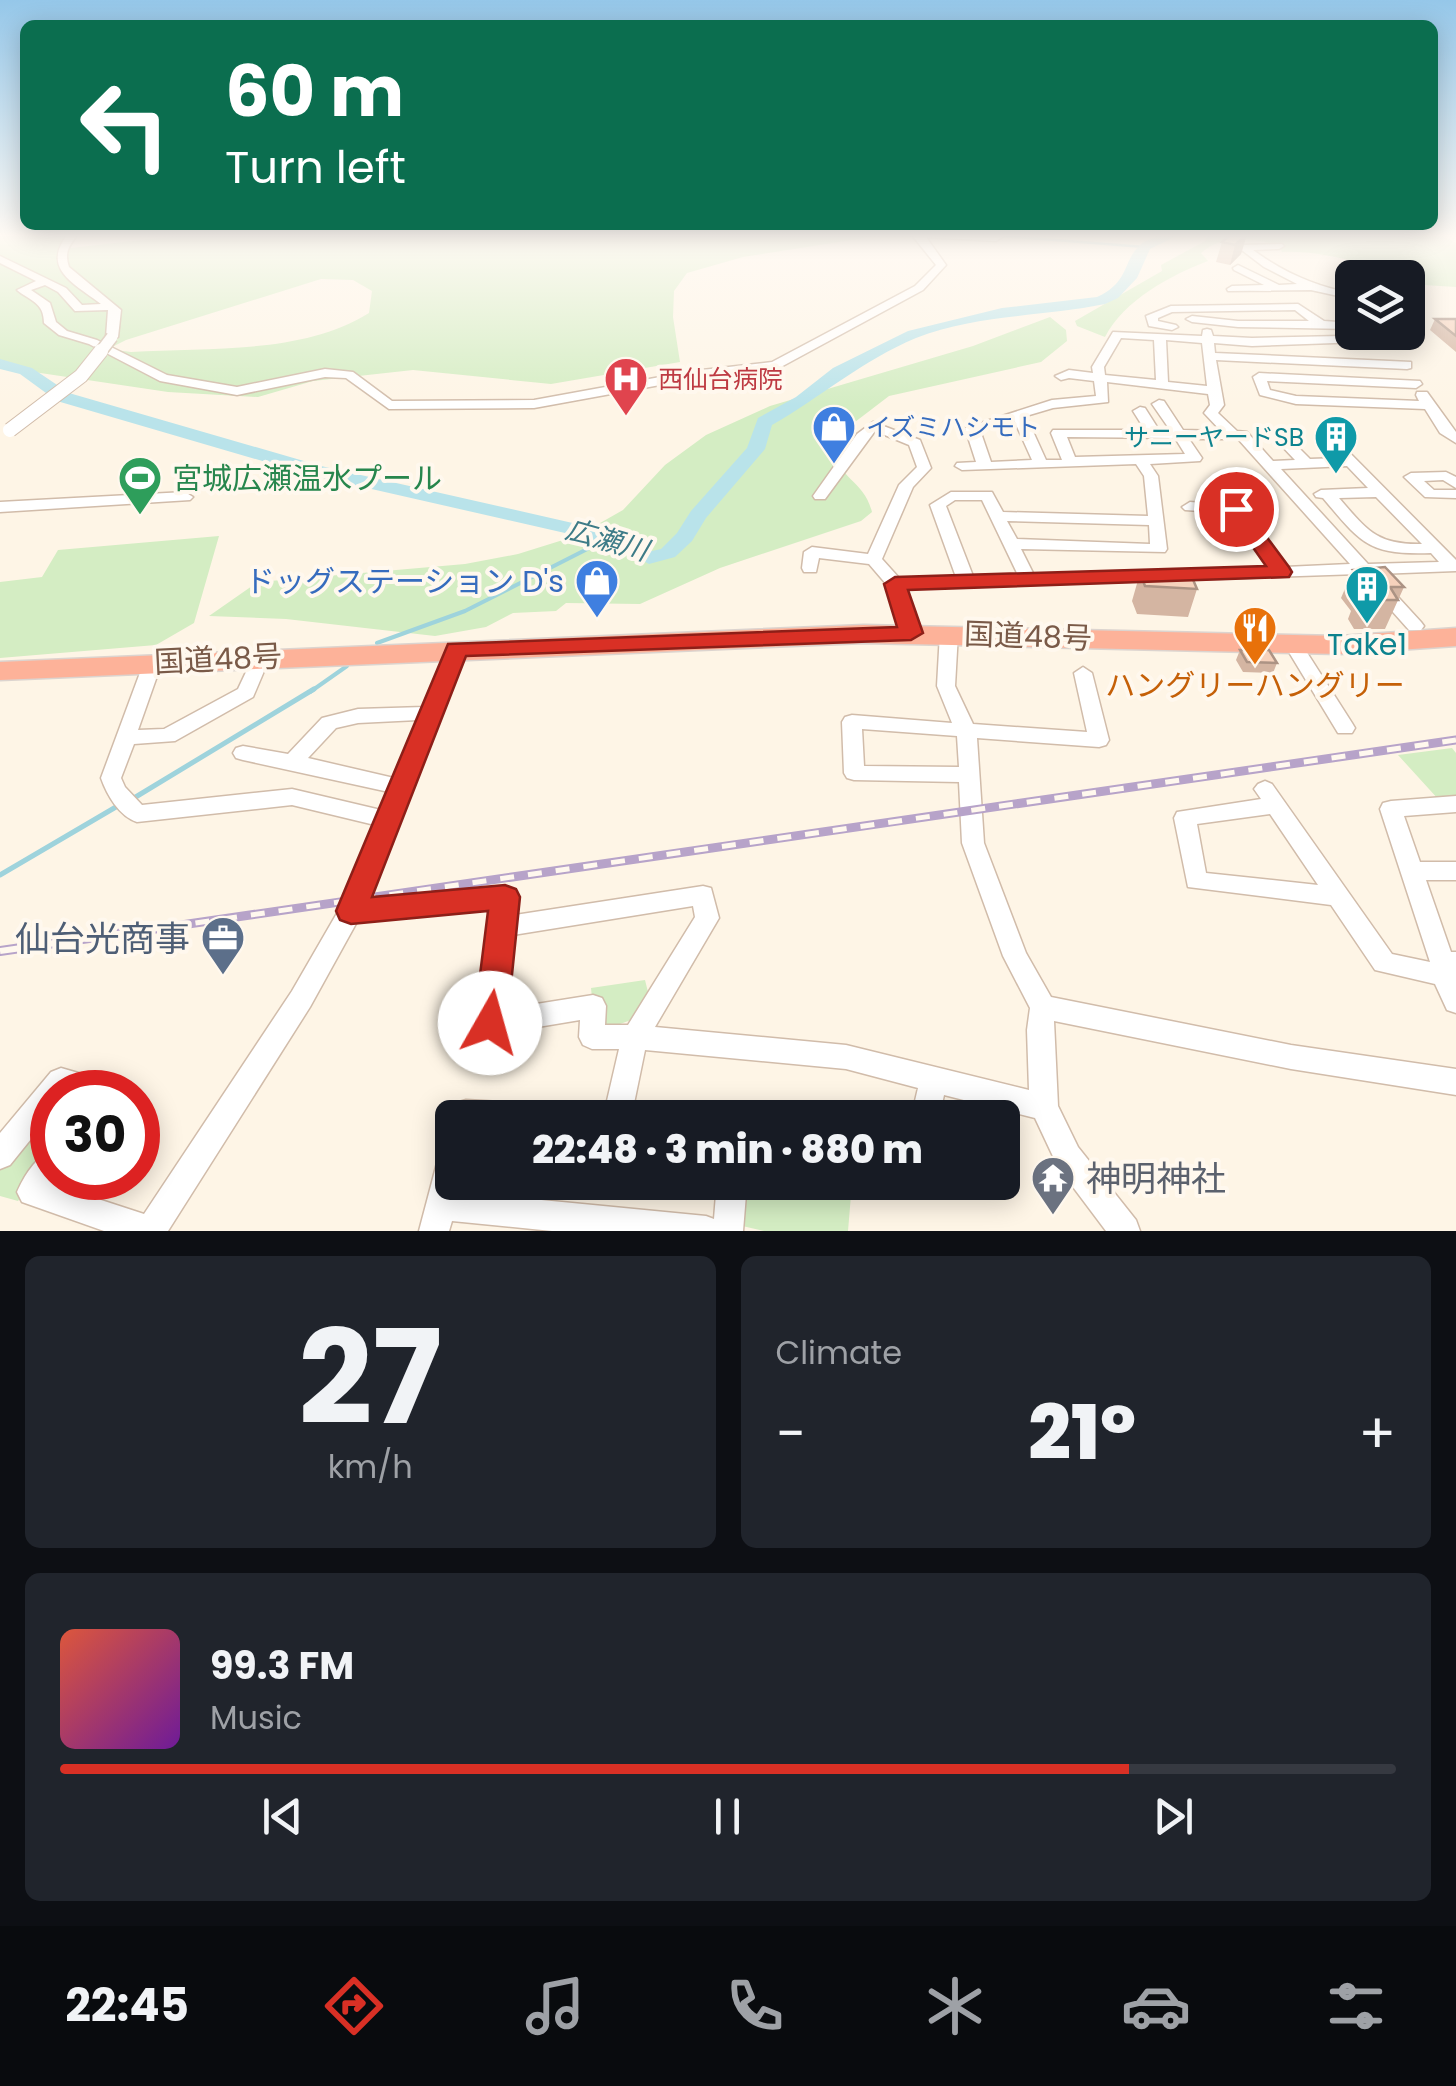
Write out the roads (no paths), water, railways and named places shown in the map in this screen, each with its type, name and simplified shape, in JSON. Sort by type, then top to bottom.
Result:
[{"type":"highway","name":"国道48号","points":[[0,671],[261,657],[911,633],[1293,644],[1440,637]]},
{"type":"street","points":[[25,291],[45,303],[50,322],[63,333],[93,342],[164,378],[237,391],[325,373],[349,375],[389,404],[484,405],[574,398],[660,380],[775,364],[912,291]]},
{"type":"street","points":[[63,291],[79,310],[110,306]]},
{"type":"street","points":[[5,434],[82,376],[112,336],[116,315],[91,291]]},
{"type":"street","points":[[1229,292],[1257,295],[1253,291]]},
{"type":"street","points":[[1270,291],[1280,291]]},
{"type":"street","points":[[1277,292],[1321,324]]},
{"type":"street","points":[[1232,434],[1211,413],[1216,405],[1206,331],[1153,324],[1152,316],[1172,309],[1298,307]]},
{"type":"street","points":[[1156,315],[1238,324],[1335,325]]},
{"type":"street","points":[[985,466],[972,428],[1052,404],[1103,399],[1097,377],[1100,361],[1116,330],[1210,340],[1335,337]]},
{"type":"street","points":[[1160,337],[1162,385]]},
{"type":"street","points":[[1395,350],[1427,405],[1456,438]]},
{"type":"street","points":[[1212,356],[1407,365]]},
{"type":"street","points":[[1060,376],[1214,391]]},
{"type":"street","points":[[1416,384],[1259,377],[1265,392],[1296,400],[1427,405]]},
{"type":"street","points":[[1158,404],[1177,433],[1195,458],[1070,461],[1058,434],[1153,431],[1177,433],[1242,435],[1363,570],[1440,637]]},
{"type":"street","points":[[1140,411],[1153,431]]},
{"type":"street","points":[[1019,415],[1041,464]]},
{"type":"street","points":[[820,496],[840,475],[865,430],[873,426],[915,442],[924,468],[906,485],[874,559]]},
{"type":"street","points":[[1328,439],[1454,566]]},
{"type":"street","points":[[1284,441],[1307,464]]},
{"type":"street","points":[[1012,544],[1159,549],[1151,476],[1140,460]]},
{"type":"street","points":[[1274,465],[1351,462]]},
{"type":"street","points":[[962,466],[1062,464]]},
{"type":"street","points":[[1456,484],[1446,476],[1411,477],[1430,494],[1456,494]]},
{"type":"street","points":[[1200,488],[1214,508]]},
{"type":"street","points":[[1296,495],[1380,492]]},
{"type":"street","points":[[1327,494],[1373,545],[1388,550],[1435,548]]},
{"type":"street","points":[[966,581],[938,505],[951,496],[987,495],[1028,579]]},
{"type":"street","points":[[0,507],[186,496]]},
{"type":"street","points":[[1190,507],[1236,509],[1281,572]]},
{"type":"street","points":[[998,516],[1155,521]]},
{"type":"street","points":[[810,568],[812,552],[851,560],[874,559]]},
{"type":"street","points":[[874,559],[895,584],[911,633]]},
{"type":"street","points":[[895,584],[1454,566]]},
{"type":"street","points":[[949,633],[946,686],[966,728],[972,843],[1015,956],[1043,1007],[1040,1030],[1044,1107],[1068,1157],[1126,1231]]},
{"type":"street","points":[[1293,644],[1345,728]]},
{"type":"street","points":[[56,1200],[150,1231],[300,1000],[351,911],[457,649]]},
{"type":"street","points":[[126,737],[168,736],[246,693],[261,657]]},
{"type":"street","points":[[153,662],[111,778],[116,790],[138,814],[292,797],[387,820]]},
{"type":"street","points":[[970,775],[854,774],[852,722],[1099,740],[1082,673]]},
{"type":"street","points":[[293,762],[329,723],[358,716],[430,713]]},
{"type":"street","points":[[243,754],[400,788]]},
{"type":"street","points":[[1337,896],[1196,880],[1185,818],[1270,797],[1384,963],[1443,975],[1456,1002]]},
{"type":"street","points":[[1456,804],[1391,810],[1442,961],[1456,963]]},
{"type":"street","points":[[1413,871],[1456,871]]},
{"type":"street","points":[[502,927],[702,895],[707,918],[635,1037],[621,1100]]},
{"type":"street","points":[[351,911],[505,897],[490,1023],[592,1006],[592,1037],[635,1037],[846,1058],[1044,1107]]},
{"type":"street","points":[[1043,1007],[1291,1057],[1456,1082]]},
{"type":"street","points":[[929,1100],[934,1078]]},
{"type":"street","points":[[0,1155],[30,1118]]},
{"type":"street","points":[[728,1231],[731,1200]]},
{"type":"street","points":[[438,1218],[706,1231]]},
{"type":"waterway","name":"広瀬川","points":[[0,364],[26,371],[63,397],[317,471],[570,528],[634,548],[649,558],[668,553],[685,537],[698,515],[756,449],[764,422],[802,401],[839,371],[913,334],[1002,312],[1100,301],[1116,291]]},
{"type":"waterway","points":[[377,643],[465,611],[605,540]]},
{"type":"waterway","points":[[310,692],[347,666]]},
{"type":"waterway","points":[[134,798],[314,689]]},
{"type":"waterway","points":[[0,875],[121,804]]},
{"type":"railway","points":[[140,931],[1456,740]]},
{"type":"railway","points":[[0,951],[158,928]]},
{"type":"place","name":"西仙台病院","points":[[626,417]]},
{"type":"place","name":"イズミハシモト","points":[[834,465]]},
{"type":"place","name":"サニーヤードSB","points":[[1336,475]]},
{"type":"place","name":"宮城広瀬温水プール","points":[[140,516]]},
{"type":"place","name":"ドッグステーション D's","points":[[597,619]]},
{"type":"place","name":"Take1","points":[[1367,625]]},
{"type":"place","name":"ハングリーハングリー","points":[[1255,666]]},
{"type":"place","name":"仙台光商事","points":[[223,976]]},
{"type":"place","name":"神明神社","points":[[1053,1216]]}]
